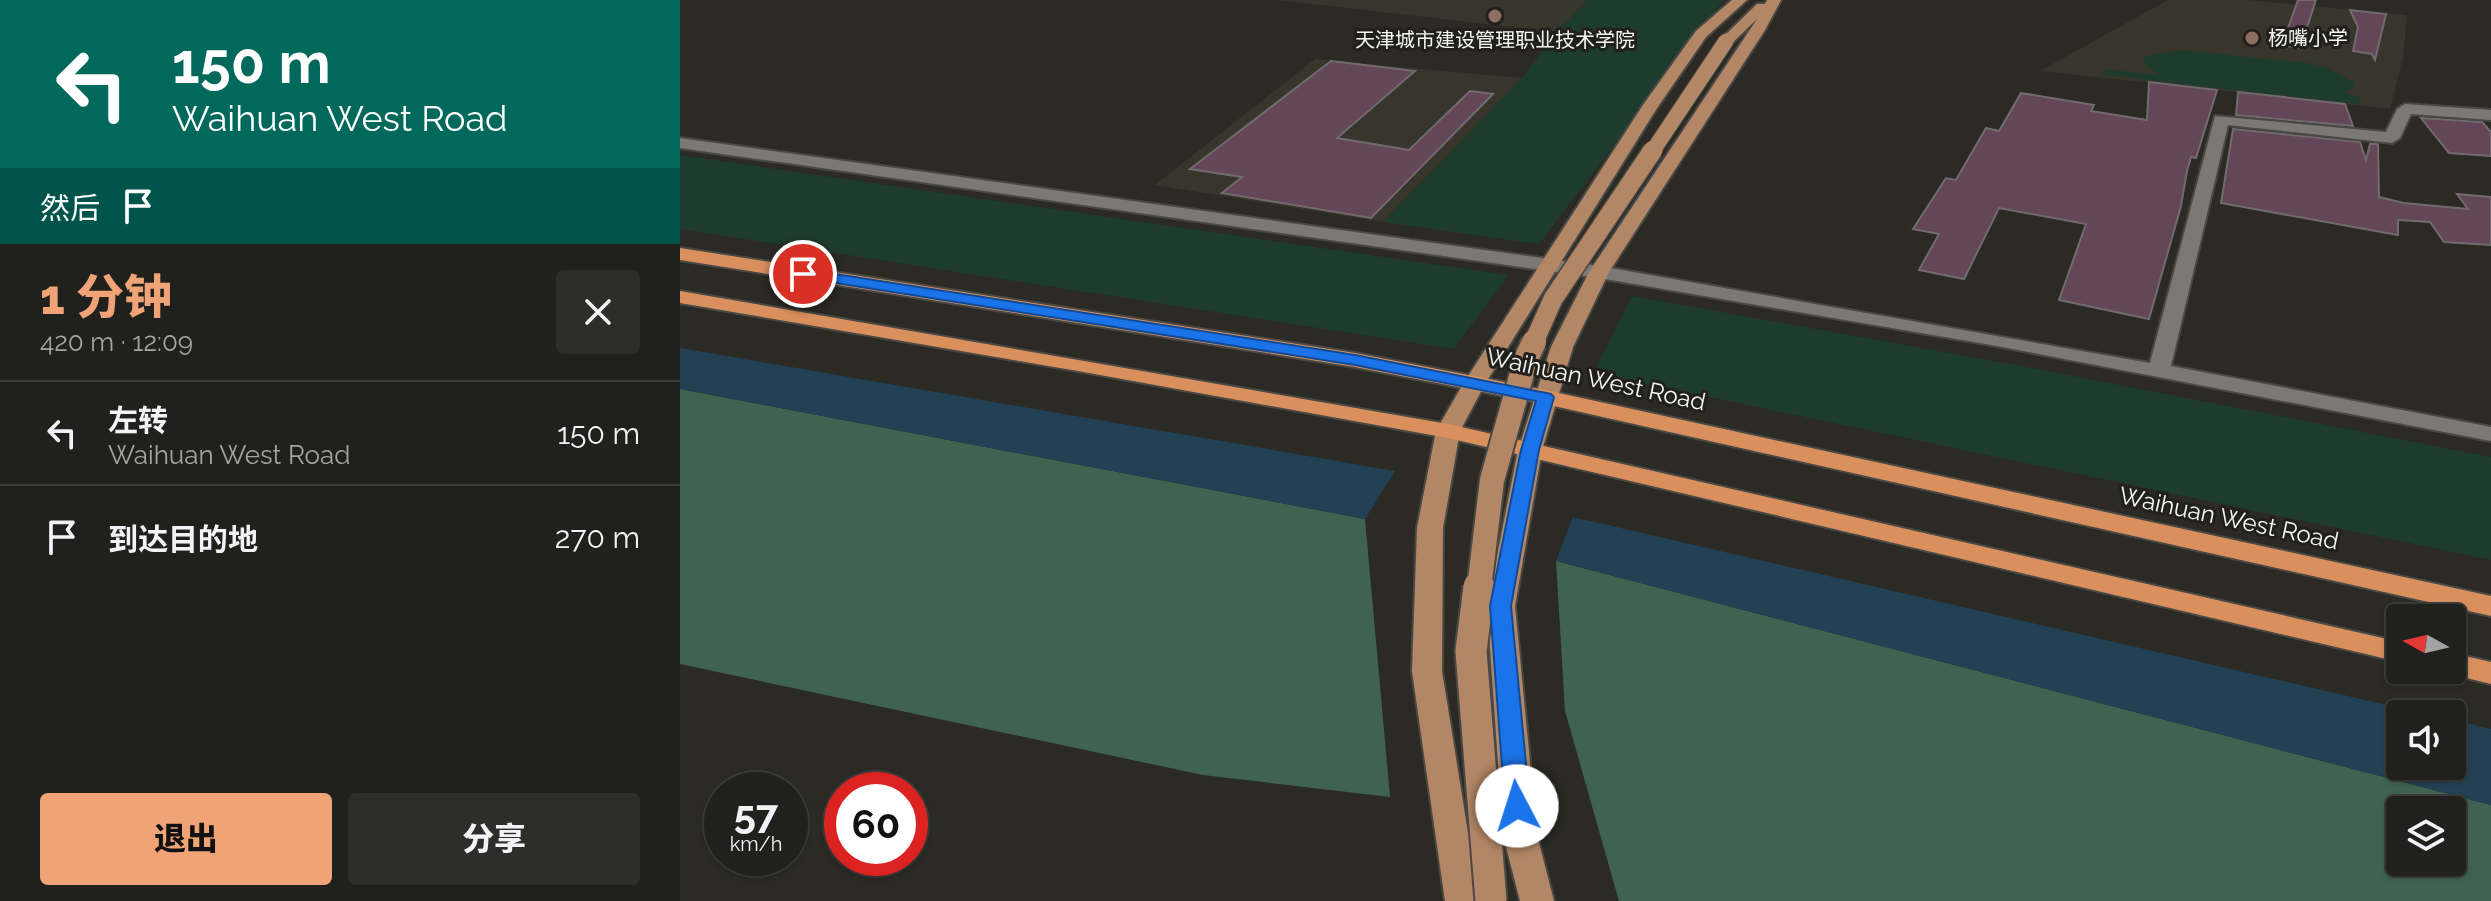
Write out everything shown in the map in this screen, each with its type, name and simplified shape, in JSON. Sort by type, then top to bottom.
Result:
[{"type":"highway","name":"Waihuan West Road","points":[[680,254],[1355,360],[1545,397],[2491,606]]},
{"type":"highway","points":[[680,297],[1078,364],[1448,431],[2386,649]]},
{"type":"highway","points":[[2466,667],[2491,673]]},
{"type":"main road","points":[[1491,901],[1471,651],[1492,480],[1526,359],[1553,299],[1726,41],[1742,0]]},
{"type":"main road","points":[[1462,901],[1427,671],[1430,528],[1448,431],[1474,384],[1649,108],[1701,34],[1742,0]]},
{"type":"main road","points":[[1726,41],[1772,0]]},
{"type":"main road","points":[[1537,901],[1520,835],[1501,606],[1530,450],[1562,347],[1599,272],[1758,30],[1772,0]]},
{"type":"street","points":[[2159,371],[2221,119],[2392,138],[2405,109],[2491,115]]},
{"type":"street","points":[[680,143],[1599,272],[2159,371],[2491,434]]},
{"type":"shaded area","name":"天津城市建设管理职业技术学院","points":[[1277,0],[1588,0],[1557,32]]},
{"type":"shaded area","name":"杨嘴小学","points":[[2168,0],[2247,0],[2407,15],[2403,57],[2390,109],[2040,71]]},
{"type":"shaded area","points":[[1315,59],[1522,78],[1383,222],[1155,185]]},
{"type":"green space","points":[[1588,0],[1724,0],[1539,244],[1383,222],[1522,78],[1557,32]]},
{"type":"green space","points":[[2180,50],[2308,63],[2328,68],[2353,82],[2354,88],[2343,94],[2359,96],[2360,104],[2103,75],[2103,69],[2158,75],[2143,62],[2145,56]]},
{"type":"green space","points":[[680,155],[1508,275],[1454,349],[680,229]]},
{"type":"green space","points":[[1632,296],[2016,365],[2491,457],[2491,560],[1594,373]]},
{"type":"green space","points":[[680,389],[1365,519],[1390,797],[1203,775],[680,664]]},
{"type":"green space","points":[[1556,561],[2457,796],[2386,796],[2386,876],[2466,876],[2466,798],[2491,805],[2491,901],[1619,901],[1565,711]]},
{"type":"water","points":[[680,348],[1395,471],[1365,519],[680,389]]},
{"type":"water","points":[[1573,517],[2386,705],[2386,778],[1556,561]]},
{"type":"water","points":[[2466,723],[2491,729],[2491,805],[2395,780],[2466,780]]},
{"type":"building","points":[[2298,0],[2316,0],[2300,48],[2282,45]]},
{"type":"building","points":[[2350,10],[2386,14],[2375,60],[2372,54],[2353,51],[2358,27]]},
{"type":"building","points":[[1331,61],[1415,71],[1337,138],[1409,150],[1470,91],[1493,94],[1371,218],[1222,193],[1242,177],[1190,169]]},
{"type":"building","points":[[2149,82],[2217,90],[2196,158],[2191,157],[2181,206],[2149,319],[2059,300],[2086,224],[1999,208],[1964,279],[1919,270],[1939,234],[1913,229],[1946,178],[1956,180],[1986,128],[1999,131],[2021,93],[2094,105],[2091,111],[2147,120]]},
{"type":"building","points":[[2238,92],[2345,104],[2353,126],[2236,115]]},
{"type":"building","points":[[2421,118],[2482,122],[2491,132],[2491,156],[2449,153]]},
{"type":"building","points":[[2233,129],[2360,142],[2366,160],[2370,144],[2378,144],[2379,197],[2404,203],[2468,209],[2457,194],[2491,197],[2491,245],[2444,242],[2430,222],[2398,220],[2398,235],[2221,203]]},
{"type":"place","name":"天津城市建设管理职业技术学院","points":[[1495,16]]},
{"type":"place","name":"杨嘴小学","points":[[2252,38]]},
{"type":"route","points":[[803,274],[1355,360],[1545,397],[1530,450],[1501,606],[1517,806]]}]
